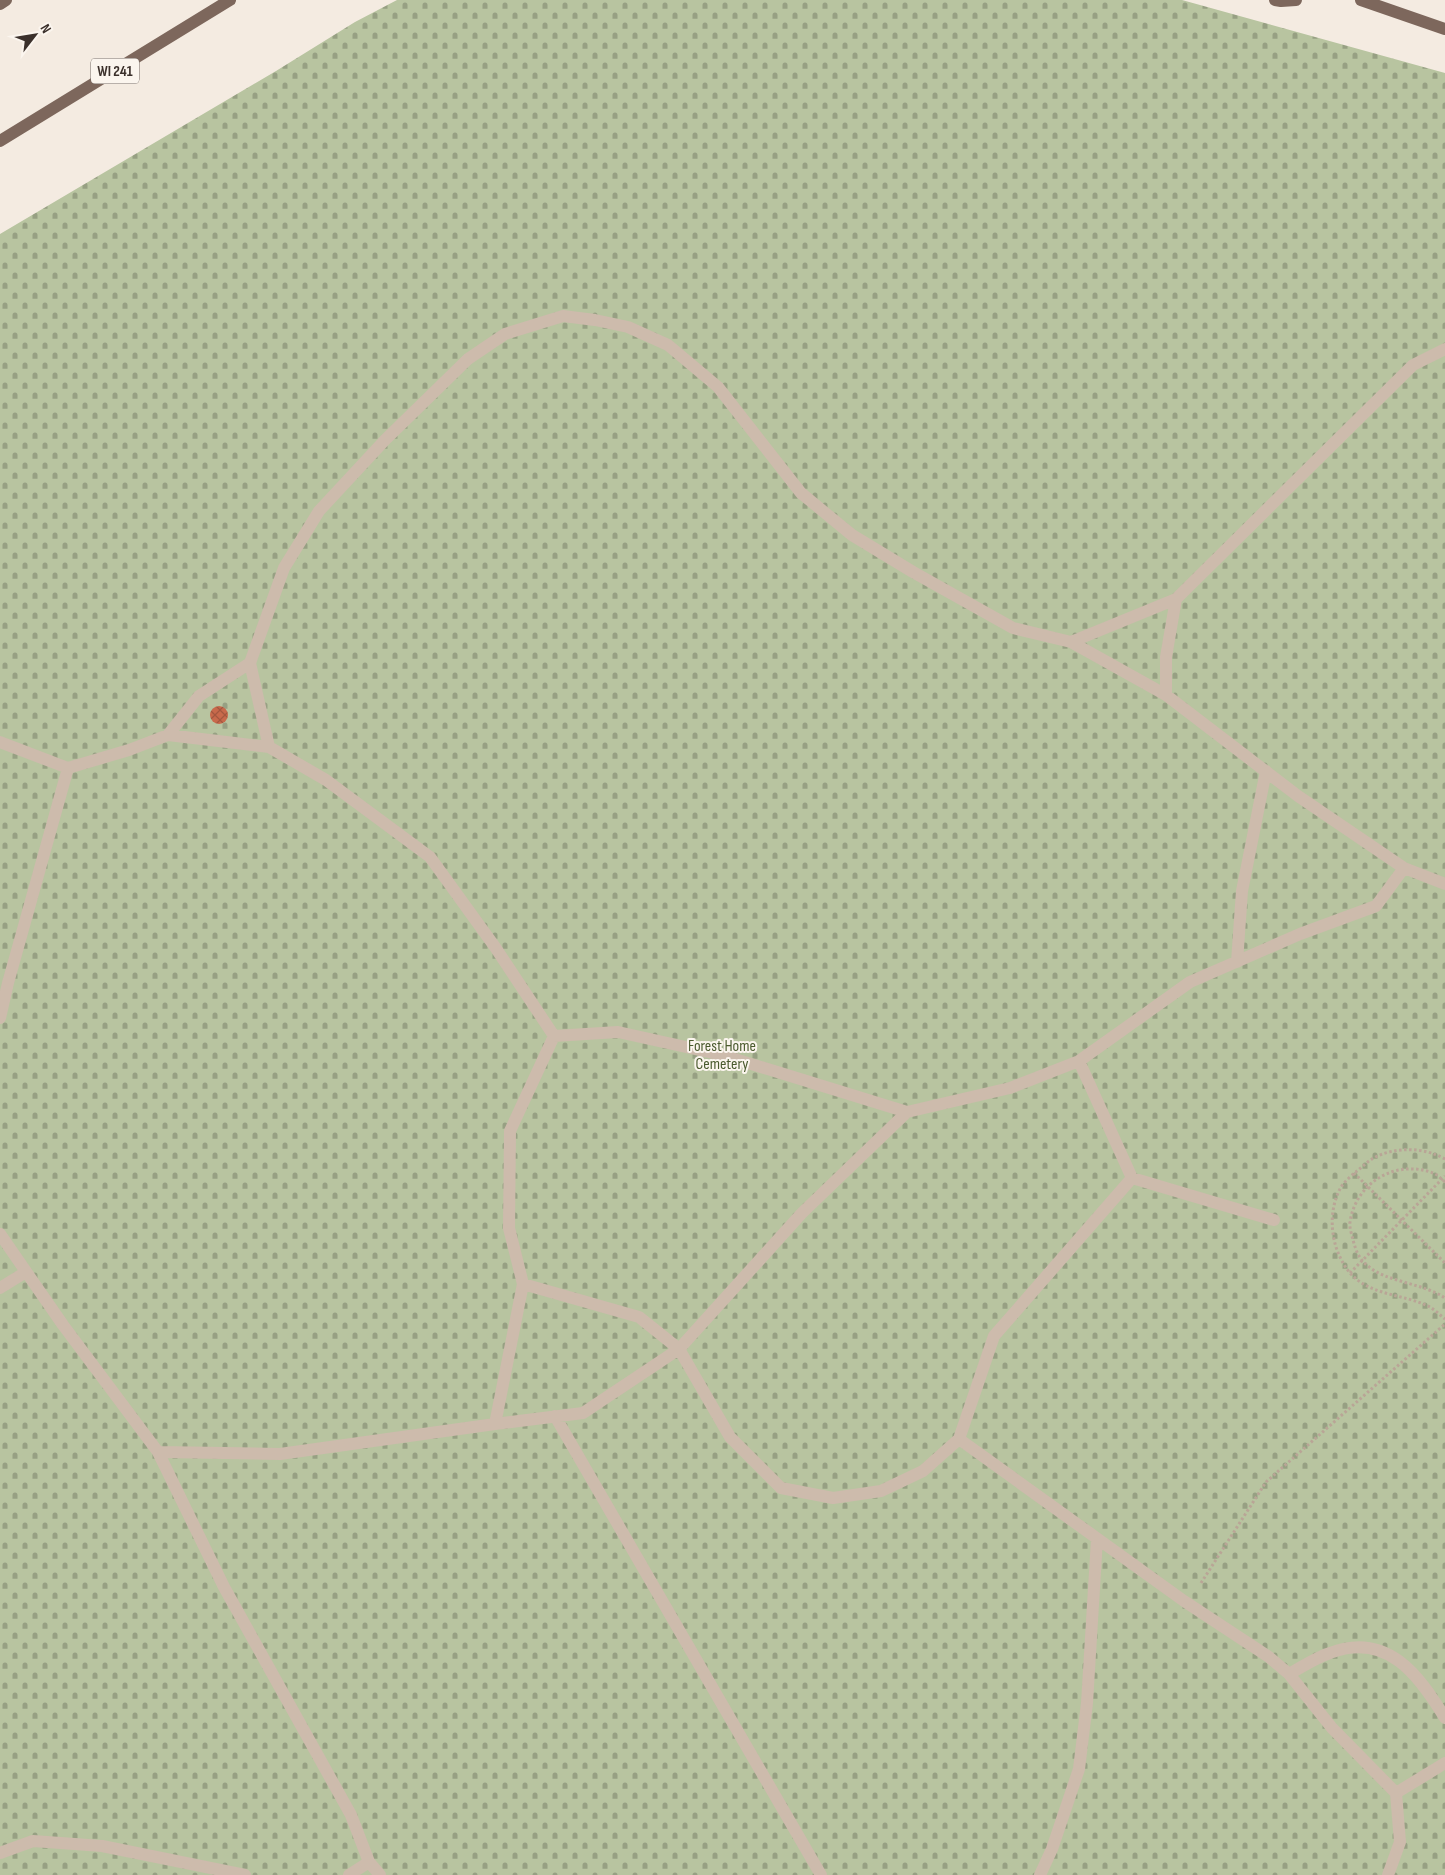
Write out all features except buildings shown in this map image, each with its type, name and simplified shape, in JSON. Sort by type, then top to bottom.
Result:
[{"type":"main road","points":[[0,4],[6,0]]},
{"type":"main road","name":"WI 241","points":[[0,142],[230,0]]},
{"type":"main road","points":[[1275,0],[1296,0]]},
{"type":"main road","points":[[1361,0],[1445,30]]},
{"type":"lane","points":[[269,747],[250,663],[284,568],[319,511],[384,440],[468,359],[505,334],[563,316],[628,327],[668,345],[718,387],[801,493],[852,535],[913,572],[1013,628],[1071,642],[1166,695],[1298,796],[1404,868],[1445,884]]},
{"type":"lane","points":[[1071,642],[1176,599],[1413,365],[1445,349]]},
{"type":"lane","points":[[1166,695],[1166,657],[1176,599]]},
{"type":"lane","points":[[168,735],[199,696],[250,663]]},
{"type":"lane","points":[[0,742],[68,768],[129,750],[168,735],[269,747],[326,780],[430,858],[495,947],[554,1036]]},
{"type":"lane","points":[[0,1018],[8,982],[68,768]]},
{"type":"lane","points":[[1237,962],[1242,891],[1266,771]]},
{"type":"lane","points":[[554,1036],[618,1032],[722,1055],[907,1112],[1010,1088],[1079,1061],[1190,982],[1300,934],[1376,906],[1404,868]]},
{"type":"lane","points":[[496,1424],[523,1284],[509,1228],[510,1130],[554,1036]]},
{"type":"lane","points":[[1079,1061],[1132,1178],[1274,1220]]},
{"type":"lane","points":[[158,1452],[280,1454],[583,1413],[679,1349],[802,1213],[907,1112]]},
{"type":"lane","points":[[523,1284],[639,1317],[679,1349],[730,1437],[781,1488],[833,1498],[881,1492],[923,1471],[959,1439],[994,1336],[1132,1178]]},
{"type":"lane","points":[[0,1234],[158,1452],[224,1587],[351,1815],[369,1862],[380,1875]]},
{"type":"lane","points":[[0,1288],[26,1272]]},
{"type":"lane","points":[[555,1416],[820,1875]]},
{"type":"lane","points":[[959,1439],[1188,1604],[1269,1657],[1289,1674],[1332,1728],[1396,1793],[1400,1842],[1388,1875]]},
{"type":"lane","points":[[1040,1875],[1052,1849],[1079,1769],[1087,1703],[1097,1539]]},
{"type":"lane","points":[[1289,1674],[1331,1652],[1369,1647],[1392,1655],[1411,1670],[1430,1694],[1445,1718]]},
{"type":"lane","points":[[1396,1793],[1445,1763]]},
{"type":"lane","points":[[0,1853],[33,1841],[102,1846],[245,1875]]},
{"type":"lane","points":[[348,1875],[369,1862]]},
{"type":"path","points":[[1445,1159],[1435,1154],[1417,1150],[1394,1150],[1372,1159],[1354,1173],[1342,1187],[1335,1205],[1331,1230],[1339,1255],[1350,1273],[1363,1284],[1430,1307],[1445,1319]]},
{"type":"path","points":[[1350,1273],[1363,1260],[1402,1220],[1444,1179],[1435,1173],[1415,1168],[1399,1169],[1382,1175],[1362,1192],[1350,1223],[1356,1253],[1363,1260],[1369,1267],[1385,1275],[1434,1291],[1445,1298]]},
{"type":"path","points":[[1354,1173],[1445,1263]]},
{"type":"path","points":[[1188,1604],[1266,1482],[1445,1324]]},
{"type":"green space","name":"Forest Home Cemetery","points":[[397,0],[1182,0],[1445,73],[1445,1875],[0,1875],[0,234],[276,71],[355,22]]}]
